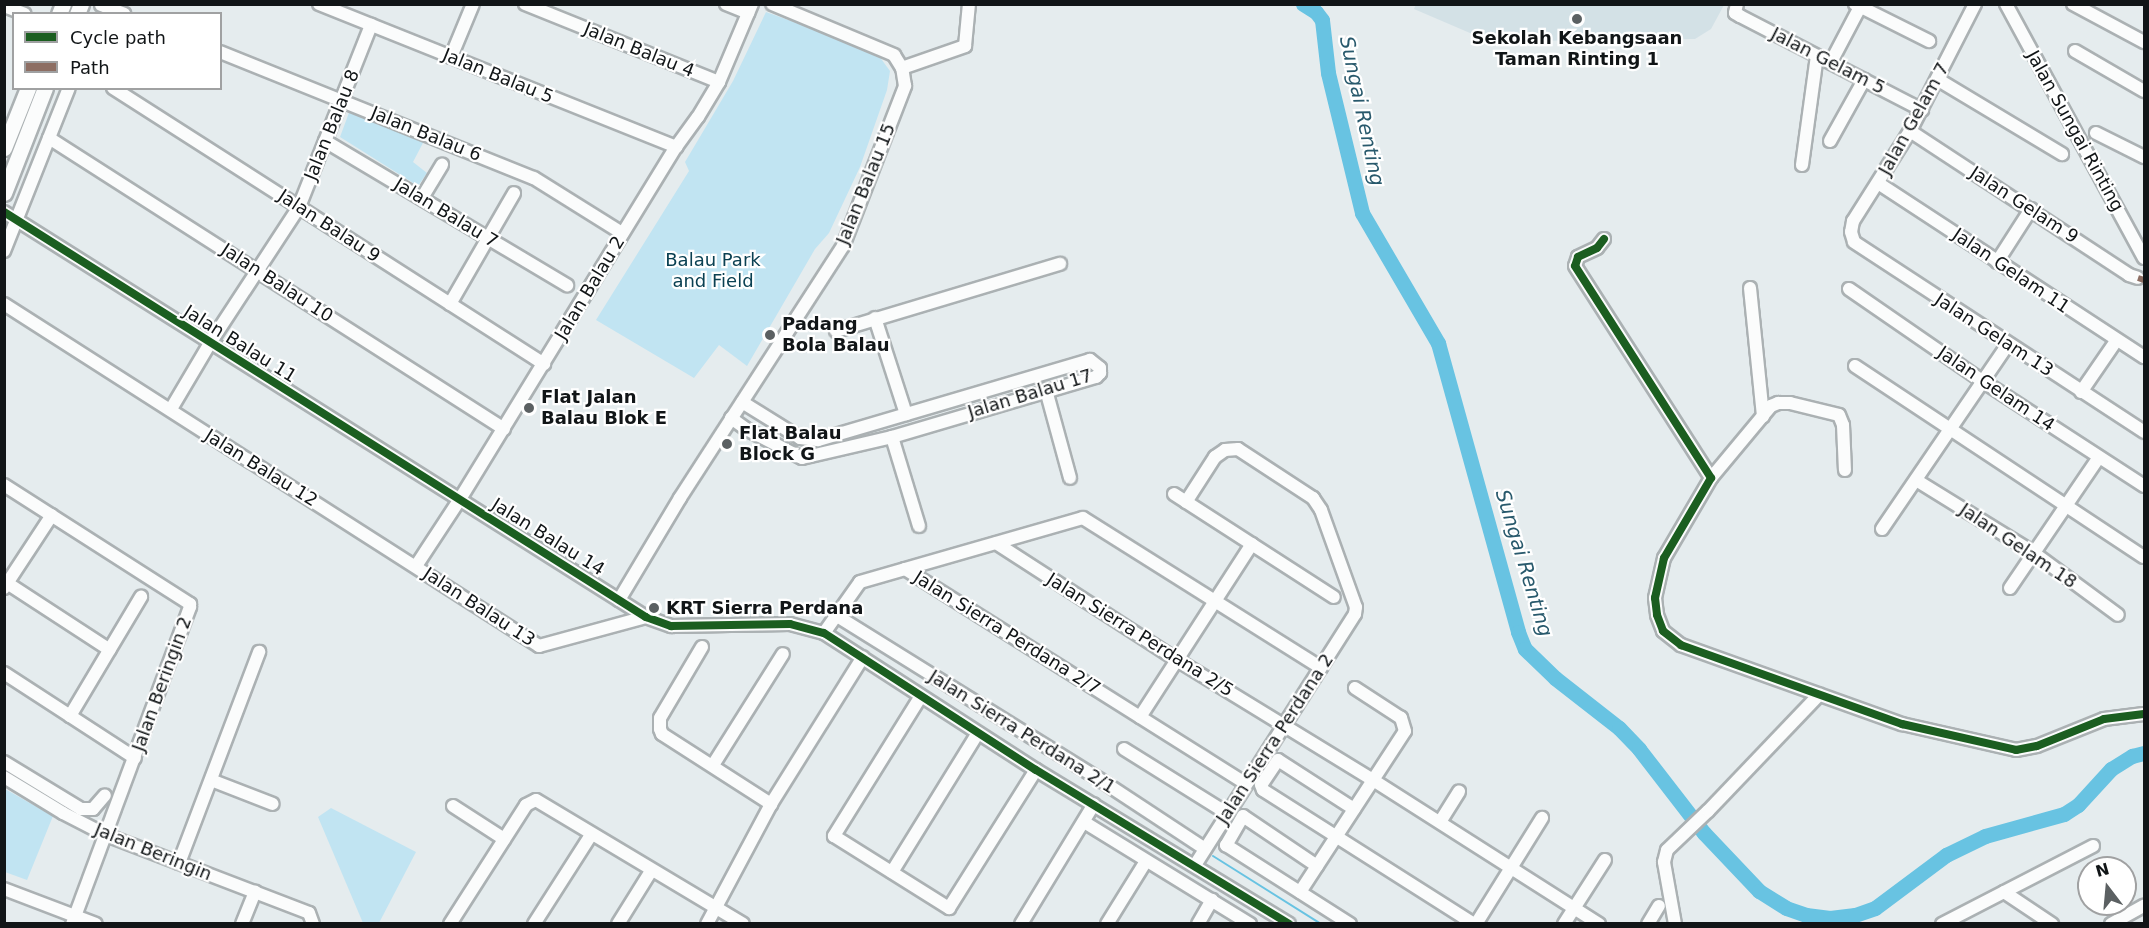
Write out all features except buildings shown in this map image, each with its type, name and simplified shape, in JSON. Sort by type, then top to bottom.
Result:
[{"type":"main road","points":[[4,148],[27,90]]},
{"type":"main road","points":[[4,193],[44,90]]},
{"type":"street","name":"Jalan Balau 5","points":[[319,4],[676,147]]},
{"type":"street","points":[[452,57],[473,4]]},
{"type":"street","name":"Jalan Balau 4","points":[[525,4],[718,82]]},
{"type":"street","points":[[726,4],[750,9]]},
{"type":"street","points":[[772,4],[894,55],[902,68],[965,46],[969,4]]},
{"type":"street","name":"Jalan Gelam 7","points":[[1851,232],[1853,221],[1922,110],[1975,4]]},
{"type":"street","name":"Jalan Sungai Rinting","points":[[2006,4],[2145,258]]},
{"type":"street","points":[[2073,4],[2145,42]]},
{"type":"street","points":[[101,5],[119,12]]},
{"type":"street","points":[[4,6],[20,12]]},
{"type":"street","points":[[1831,62],[1857,6],[1929,41]]},
{"type":"street","name":"Jalan Balau 2","points":[[416,566],[460,500],[622,233],[718,82],[750,9]]},
{"type":"street","name":"Jalan Gelam 5","points":[[1736,9],[1817,56],[1922,110]]},
{"type":"street","name":"Jalan Balau 8","points":[[210,343],[299,207],[371,25]]},
{"type":"street","points":[[2075,51],[2145,91]]},
{"type":"street","name":"Jalan Balau 6","points":[[222,53],[534,178],[622,233]]},
{"type":"street","points":[[1802,165],[1817,56]]},
{"type":"street","name":"Jalan Balau 15","points":[[619,600],[731,418],[843,246],[904,86],[902,68]]},
{"type":"street","points":[[1937,79],[2062,154]]},
{"type":"street","points":[[1830,141],[1864,80]]},
{"type":"street","points":[[4,251],[68,90]]},
{"type":"street","name":"Jalan Balau 9","points":[[116,90],[544,364]]},
{"type":"street","name":"Jalan Gelam 9","points":[[1910,131],[2129,275],[2138,278]]},
{"type":"street","points":[[2096,133],[2143,153]]},
{"type":"street","name":"Jalan Balau 10","points":[[50,138],[504,429]]},
{"type":"street","name":"Jalan Balau 7","points":[[325,141],[567,285]]},
{"type":"street","points":[[422,198],[442,165]]},
{"type":"street","name":"Jalan Gelam 11","points":[[1878,183],[2116,341],[2145,357]]},
{"type":"street","points":[[450,304],[514,193]]},
{"type":"street","points":[[1997,262],[2031,209]]},
{"type":"street","name":"Jalan Balau 11","points":[[4,212],[460,500]]},
{"type":"street","name":"Jalan Gelam 13","points":[[1851,232],[1854,242],[2145,432]]},
{"type":"street","points":[[1604,238],[1597,248],[1578,257],[1575,266],[1711,477]]},
{"type":"street","points":[[836,331],[1060,264]]},
{"type":"street","points":[[1750,288],[1763,416]]},
{"type":"street","name":"Jalan Gelam 14","points":[[1849,289],[1984,382],[2145,486]]},
{"type":"street","name":"Jalan Balau 12","points":[[4,304],[416,566]]},
{"type":"street","points":[[875,318],[906,414]]},
{"type":"street","points":[[2081,392],[2116,341]]},
{"type":"street","points":[[171,409],[210,343]]},
{"type":"street","points":[[1882,529],[2008,344]]},
{"type":"street","name":"Jalan Balau 17","points":[[731,418],[746,429],[802,458],[892,437],[1096,377],[1100,373],[1100,368],[1090,360],[808,441],[742,402]]},
{"type":"street","points":[[1855,366],[2068,504],[2145,557]]},
{"type":"street","points":[[1046,390],[1070,478]]},
{"type":"street","points":[[1845,470],[1843,425],[1839,415],[1790,403],[1771,406],[1711,477],[1664,558],[1655,598],[1657,615],[1663,631],[1681,645],[1902,724],[2016,750],[2037,746],[2104,719],[2145,714]]},
{"type":"street","points":[[892,437],[919,526]]},
{"type":"street","name":"Jalan Sierra Perdana 2","points":[[1186,502],[1215,457],[1229,449],[1238,449],[1313,498],[1321,510],[1356,607],[1355,614],[1195,865]]},
{"type":"street","points":[[2010,588],[2100,457]]},
{"type":"street","name":"Jalan Gelam 18","points":[[1916,480],[2034,553],[2118,615]]},
{"type":"street","name":"Jalan Beringin 2","points":[[4,485],[190,604],[74,920]]},
{"type":"street","points":[[1174,494],[1334,597]]},
{"type":"street","name":"Jalan Balau 14","points":[[460,500],[646,617],[671,626],[790,624],[824,633],[1036,770],[1195,865],[1286,923]]},
{"type":"street","points":[[52,516],[6,584],[110,650]]},
{"type":"street","points":[[905,569],[1083,518],[1321,668]]},
{"type":"street","name":"Jalan Sierra Perdana 2/5","points":[[996,543],[1177,660],[1373,780],[1599,924]]},
{"type":"street","points":[[1140,717],[1252,544]]},
{"type":"street","name":"Jalan Balau 13","points":[[416,566],[541,647],[646,617]]},
{"type":"street","name":"Jalan Sierra Perdana 2/7","points":[[824,633],[860,582],[905,569],[1246,784]]},
{"type":"street","points":[[70,716],[141,597]]},
{"type":"street","name":"Jalan Sierra Perdana 2/1","points":[[837,616],[1205,849]]},
{"type":"street","points":[[702,647],[660,718],[659,726],[662,734],[771,804]]},
{"type":"street","points":[[179,863],[259,652]]},
{"type":"street","points":[[713,765],[783,654]]},
{"type":"street","points":[[708,924],[771,804],[863,657]]},
{"type":"street","points":[[4,673],[135,758]]},
{"type":"street","points":[[1300,892],[1405,731],[1401,718],[1355,688]]},
{"type":"street","points":[[1675,924],[1664,862],[1667,850],[1708,811],[1819,694]]},
{"type":"street","points":[[921,696],[834,836],[949,908],[1036,770]]},
{"type":"street","points":[[892,872],[978,733]]},
{"type":"street","points":[[1124,749],[1228,813]]},
{"type":"street","points":[[1354,809],[1275,761],[1261,785],[1263,790],[1475,924],[1542,818]]},
{"type":"street","points":[[4,762],[81,809],[93,809],[105,795]]},
{"type":"street","name":"Jalan Beringin","points":[[4,777],[63,813],[106,835],[255,892],[311,918]]},
{"type":"street","points":[[211,780],[273,804]]},
{"type":"street","points":[[1440,822],[1459,792]]},
{"type":"street","points":[[450,924],[526,805],[536,800],[651,871],[743,924]]},
{"type":"street","points":[[1021,924],[1094,804]]},
{"type":"street","points":[[453,806],[504,839]]},
{"type":"street","points":[[1317,866],[1243,816],[1226,845],[1350,924]]},
{"type":"street","points":[[1084,822],[1250,924]]},
{"type":"street","points":[[534,924],[591,835]]},
{"type":"street","points":[[1942,924],[2093,846]]},
{"type":"street","points":[[1564,924],[1605,860]]},
{"type":"street","points":[[1107,924],[1146,861]]},
{"type":"street","points":[[618,924],[651,871]]},
{"type":"street","points":[[4,889],[74,920],[96,924]]},
{"type":"street","points":[[242,924],[255,892]]},
{"type":"street","points":[[2004,892],[2052,924]]},
{"type":"street","points":[[1198,924],[1212,900]]},
{"type":"street","points":[[1648,924],[1659,906]]},
{"type":"street","points":[[2111,924],[2145,906]]},
{"type":"shaded area","name":"Sekolah Kebangsaan Taman Rinting 1","points":[[1416,4],[1724,5],[1711,29],[1695,39],[1523,41],[1484,39],[1414,9]]},
{"type":"green space","name":"Balau Park and Field","points":[[766,12],[864,47],[879,56],[890,71],[887,90],[860,167],[829,233],[815,249],[747,366],[719,345],[694,378],[596,320],[689,171],[685,162],[733,81]]},
{"type":"green space","points":[[350,110],[424,141],[413,162],[427,173],[418,186],[340,137]]},
{"type":"green space","points":[[5,789],[53,816],[27,880],[5,872]]},
{"type":"green space","points":[[331,808],[416,852],[379,923],[363,923],[318,817]]},
{"type":"waterway","name":"Sungai Renting","points":[[1303,4],[1316,12],[1322,20],[1328,73],[1362,213],[1438,343],[1518,632],[1525,649],[1555,678],[1619,728],[1639,749],[1704,833],[1759,891],[1786,908],[1806,915],[1830,918],[1855,915],[1875,908],[1946,855],[1985,836],[2064,814],[2078,805],[2111,769],[2132,756],[2144,753]]},
{"type":"waterway","points":[[1213,856],[1321,924]]},
{"type":"marked path","points":[[2138,278],[2144,280]]},
{"type":"cycle path","points":[[4,212],[646,617],[671,626],[790,624],[824,633],[1036,770],[1289,924]]},
{"type":"cycle path","points":[[1604,239],[1597,248],[1578,257],[1575,266],[1711,478],[1664,558],[1655,598],[1657,615],[1663,631],[1681,645],[1902,724],[2016,750],[2037,746],[2104,719],[2144,714]]},
{"type":"place","name":"Sekolah Kebangsaan Taman Rinting 1","points":[[1577,19]]},
{"type":"place","name":"Padang Bola Balau","points":[[770,335]]},
{"type":"place","name":"Flat Jalan Balau Blok E","points":[[529,408]]},
{"type":"place","name":"Flat Balau Block G","points":[[727,444]]},
{"type":"place","name":"KRT Sierra Perdana","points":[[654,608]]}]
